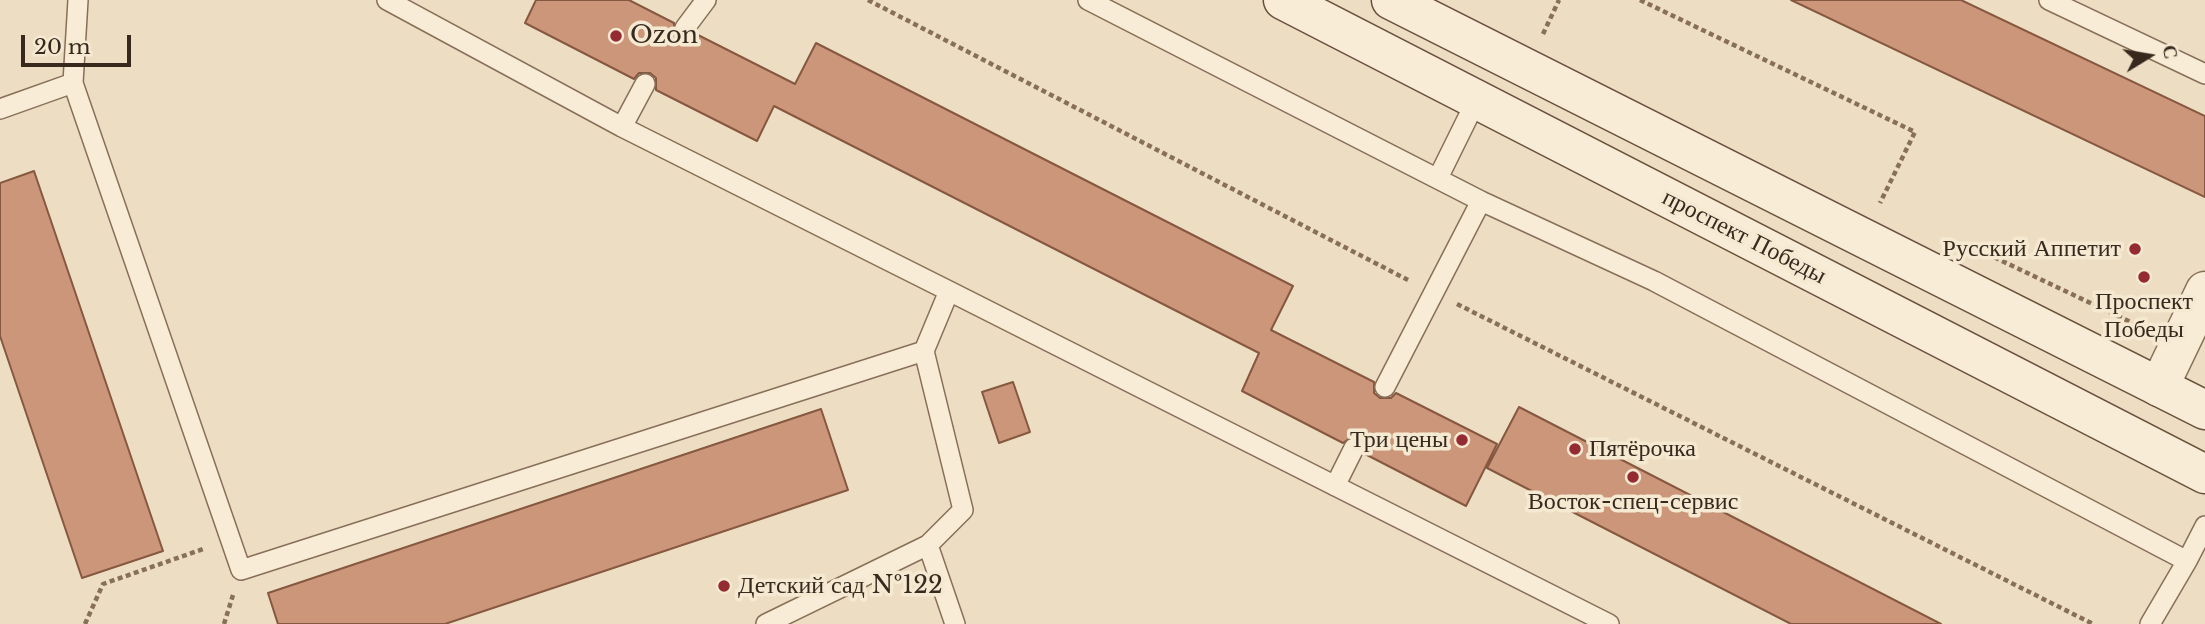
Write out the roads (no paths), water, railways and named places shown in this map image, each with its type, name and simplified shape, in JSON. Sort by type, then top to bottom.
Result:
[{"type":"main road","name":"проспект Победы","points":[[1283,0],[2205,474]]},
{"type":"main road","points":[[1391,0],[2205,410]]},
{"type":"main road","points":[[2159,387],[2205,291]]},
{"type":"lane","points":[[78,0],[73,83],[241,570],[924,351]]},
{"type":"lane","points":[[387,0],[622,127],[1609,624]]},
{"type":"lane","points":[[685,28],[706,0]]},
{"type":"lane","points":[[1088,0],[1481,201],[1654,281],[2187,561]]},
{"type":"lane","points":[[2049,0],[2205,74]]},
{"type":"lane","points":[[0,109],[73,83]]},
{"type":"lane","points":[[622,127],[645,84]]},
{"type":"lane","points":[[1438,178],[1477,99]]},
{"type":"lane","points":[[1385,387],[1481,201]]},
{"type":"lane","points":[[766,624],[928,545],[963,510],[924,351],[949,291]]},
{"type":"lane","points":[[1335,486],[1354,448]]},
{"type":"lane","points":[[2150,624],[2205,526]]},
{"type":"lane","points":[[928,545],[955,624]]},
{"type":"place","name":"Ozon","points":[[616,36]]},
{"type":"place","name":"Русский Аппетит","points":[[2135,249]]},
{"type":"place","name":"Проспект Победы","points":[[2144,277]]},
{"type":"place","name":"Три цены","points":[[1462,440]]},
{"type":"place","name":"Пятёрочка","points":[[1575,449]]},
{"type":"place","name":"Восток-спец-сервис","points":[[1633,477]]},
{"type":"place","name":"Детский сад №122","points":[[724,586]]}]
